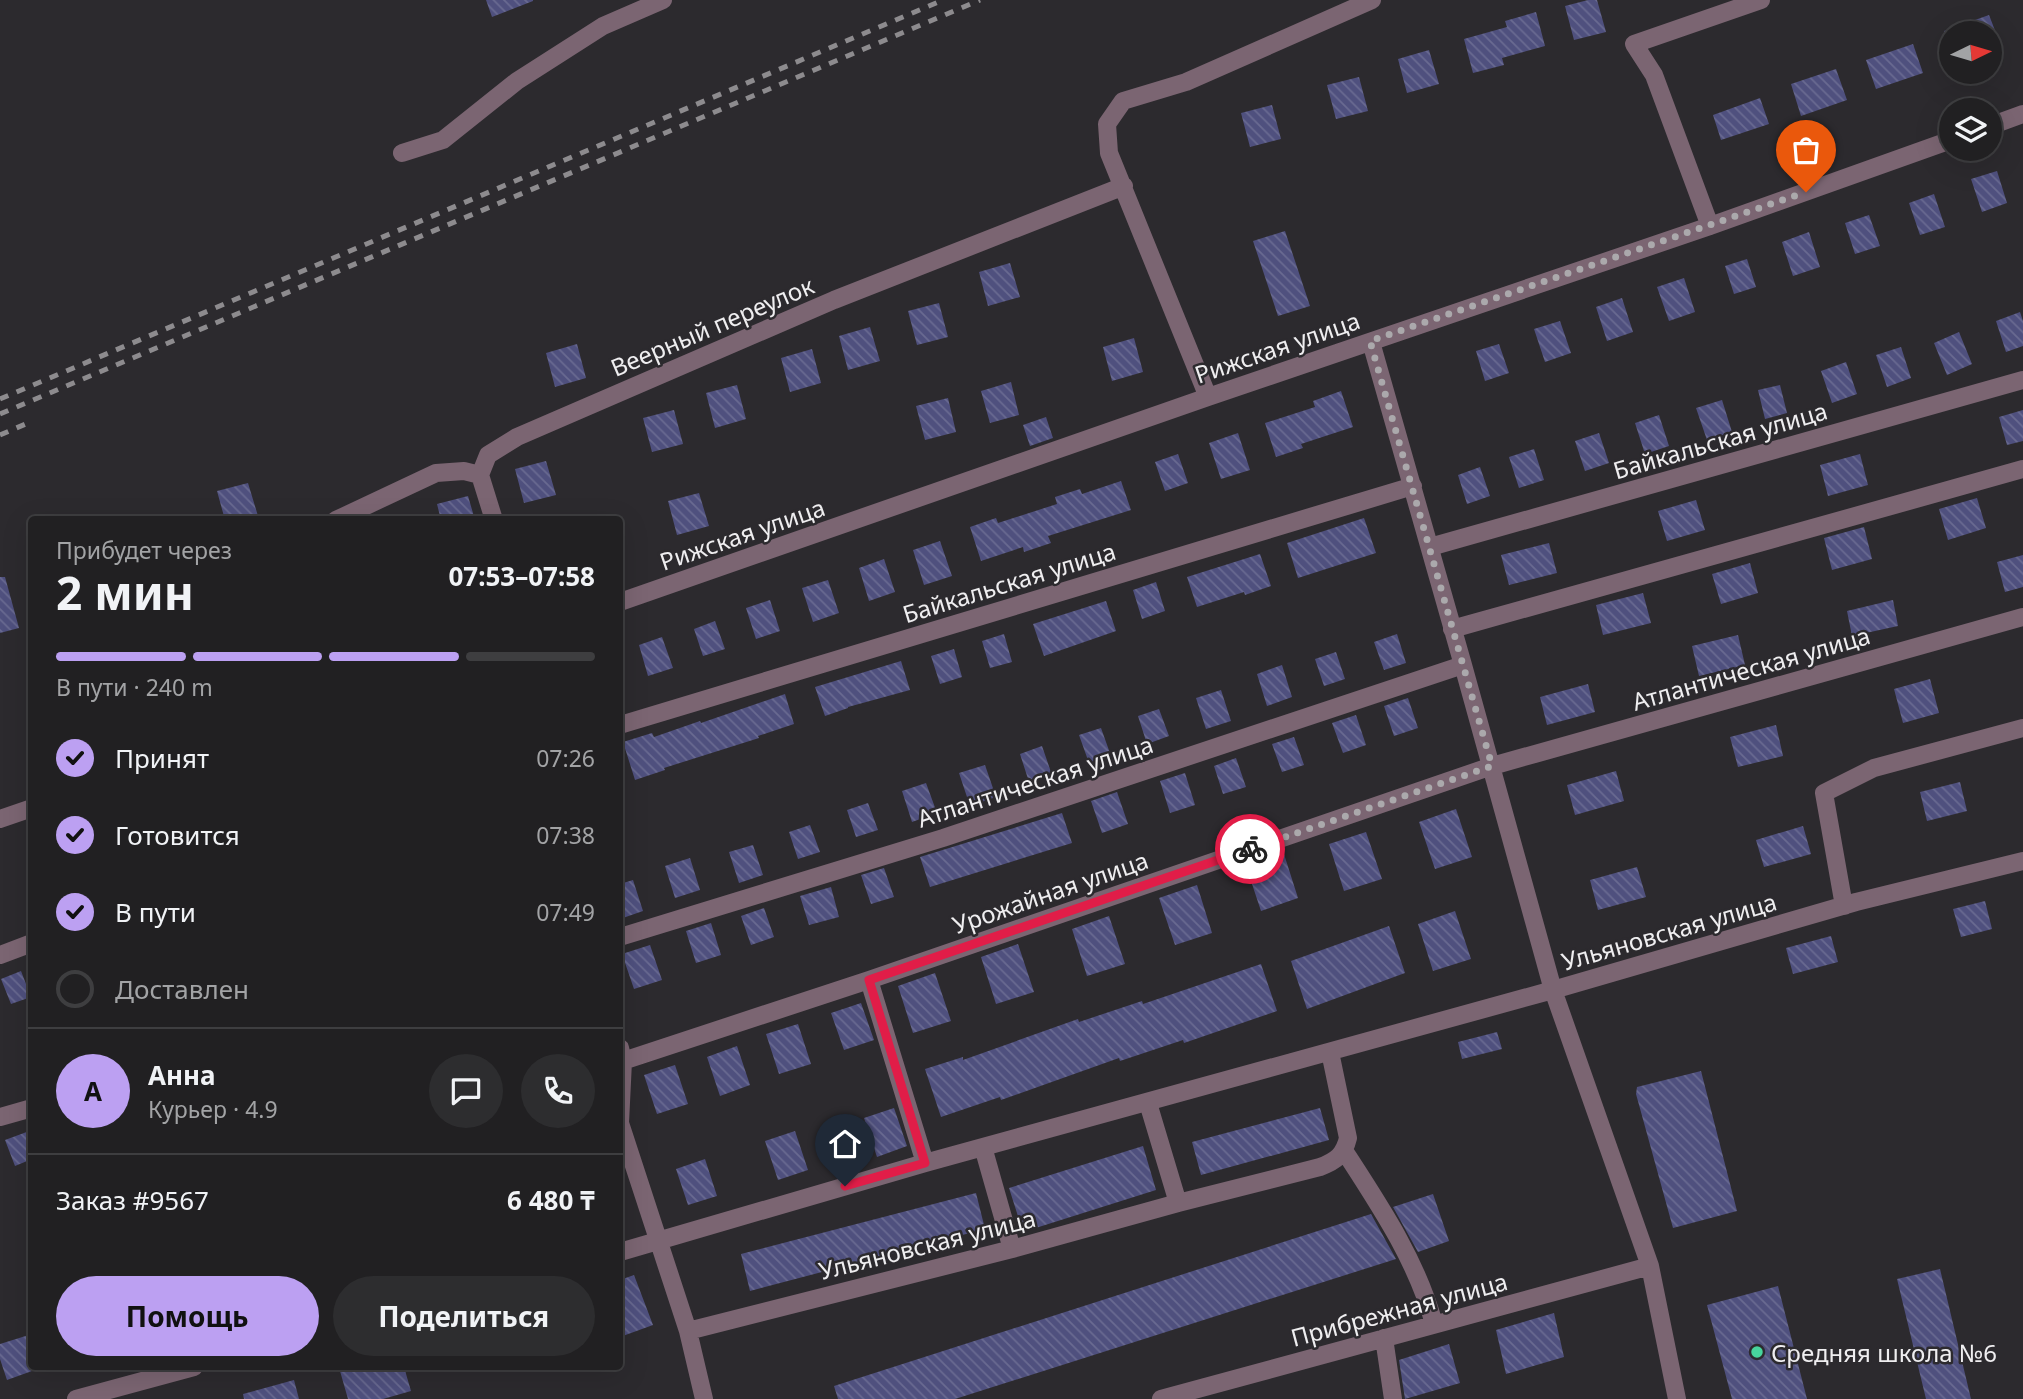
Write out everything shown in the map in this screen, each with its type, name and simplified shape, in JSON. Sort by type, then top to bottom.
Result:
[{"type":"street","points":[[401,153],[443,140],[517,81],[603,26],[663,0]]},
{"type":"street","points":[[1208,397],[1109,153],[1107,124],[1123,101],[1185,82],[1372,0]]},
{"type":"street","points":[[1710,226],[1654,75],[1634,44],[1761,0]]},
{"type":"street","points":[[2002,122],[2023,114]]},
{"type":"street","name":"Рижская улица","points":[[623,602],[1939,144]]},
{"type":"street","name":"Веерный переулок","points":[[480,475],[488,455],[517,437],[834,300],[1124,186]]},
{"type":"street","points":[[1370,341],[1553,990],[1650,1266],[1677,1399]]},
{"type":"street","name":"Байкальская улица","points":[[1430,547],[2023,380]]},
{"type":"street","points":[[1452,629],[2023,468]]},
{"type":"street","points":[[344,516],[436,472],[464,471],[480,475],[493,516]]},
{"type":"street","name":"Байкальская улица","points":[[623,724],[1413,486]]},
{"type":"street","name":"Атлантическая улица","points":[[1492,766],[2023,617]]},
{"type":"street","name":"Атлантическая улица","points":[[623,936],[943,838],[1463,665]]},
{"type":"street","points":[[1844,906],[1824,793],[1874,768],[2023,728]]},
{"type":"street","name":"Урожайная улица","points":[[623,1054],[869,980],[1492,766]]},
{"type":"street","points":[[0,819],[28,809]]},
{"type":"street","name":"Ульяновская улица","points":[[623,1250],[1844,906],[2023,861]]},
{"type":"street","points":[[0,955],[28,944]]},
{"type":"street","points":[[869,980],[925,1163]]},
{"type":"street","points":[[1330,1052],[1348,1138],[1345,1152],[1413,1264],[1427,1296],[1434,1324]]},
{"type":"street","points":[[1148,1102],[1178,1203]]},
{"type":"street","points":[[0,1117],[28,1109]]},
{"type":"street","points":[[623,1137],[688,1331],[704,1399]]},
{"type":"street","points":[[983,1147],[1012,1249]]},
{"type":"street","name":"Ульяновская улица","points":[[688,1331],[1320,1167],[1332,1163],[1345,1152]]},
{"type":"street","name":"Прибрежная улица","points":[[1161,1399],[1650,1266]]},
{"type":"street","points":[[1384,1338],[1393,1399]]},
{"type":"street","points":[[76,1399],[183,1370]]},
{"type":"building","points":[[486,0],[533,0],[533,1],[492,17]]},
{"type":"building","points":[[1597,0],[1606,32],[1574,40],[1565,6]]},
{"type":"building","points":[[1536,12],[1545,46],[1502,58],[1504,65],[1473,73],[1464,39],[1507,27],[1505,21]]},
{"type":"building","points":[[1989,15],[1991,21],[1972,21]]},
{"type":"building","points":[[1913,44],[1923,73],[1876,89],[1866,60]]},
{"type":"building","points":[[1429,50],[1439,84],[1407,93],[1398,59]]},
{"type":"building","points":[[1836,69],[1847,100],[1801,116],[1791,84]]},
{"type":"building","points":[[1359,77],[1368,111],[1336,119],[1327,85]]},
{"type":"building","points":[[1760,98],[1769,124],[1721,140],[1713,115]]},
{"type":"building","points":[[1272,105],[1281,139],[1250,147],[1241,113]]},
{"type":"building","points":[[1997,171],[2007,203],[1982,212],[1971,179]]},
{"type":"building","points":[[1934,194],[1945,227],[1920,235],[1909,203]]},
{"type":"building","points":[[1869,215],[1880,246],[1855,254],[1845,223]]},
{"type":"building","points":[[1285,231],[1310,306],[1278,316],[1253,241]]},
{"type":"building","points":[[1809,232],[1820,267],[1793,276],[1782,242]]},
{"type":"building","points":[[1747,259],[1756,287],[1734,294],[1725,266]]},
{"type":"building","points":[[1010,263],[1020,297],[988,306],[979,272]]},
{"type":"building","points":[[1684,278],[1695,312],[1669,321],[1657,287]]},
{"type":"building","points":[[1622,298],[1633,332],[1607,341],[1596,307]]},
{"type":"building","points":[[939,303],[948,337],[917,345],[908,311]]},
{"type":"building","points":[[2020,312],[2023,321],[2023,346],[2006,352],[1996,321]]},
{"type":"building","points":[[1560,321],[1571,353],[1545,362],[1534,329]]},
{"type":"building","points":[[870,327],[880,361],[848,370],[839,336]]},
{"type":"building","points":[[1959,332],[1972,364],[1947,375],[1934,343]]},
{"type":"building","points":[[1134,338],[1143,372],[1112,381],[1103,347]]},
{"type":"building","points":[[577,344],[586,378],[555,387],[546,353]]},
{"type":"building","points":[[1499,344],[1509,373],[1485,381],[1476,351]]},
{"type":"building","points":[[1901,347],[1911,378],[1887,387],[1876,355]]},
{"type":"building","points":[[812,349],[821,383],[790,392],[781,358]]},
{"type":"building","points":[[1846,362],[1857,394],[1832,403],[1821,371]]},
{"type":"building","points":[[1011,382],[1019,415],[990,423],[981,391]]},
{"type":"building","points":[[737,385],[746,419],[715,428],[706,393]]},
{"type":"building","points":[[1780,385],[1787,413],[1765,419],[1758,390]]},
{"type":"building","points":[[1341,391],[1353,427],[1301,444],[1303,448],[1276,457],[1265,423],[1315,407],[1313,401]]},
{"type":"building","points":[[948,398],[956,432],[925,440],[916,406]]},
{"type":"building","points":[[1722,400],[1732,432],[1707,440],[1696,408]]},
{"type":"building","points":[[674,410],[683,444],[652,452],[643,418]]},
{"type":"building","points":[[2023,410],[2023,441],[2007,445],[1999,417]]},
{"type":"building","points":[[1659,415],[1669,446],[1645,454],[1635,423]]},
{"type":"building","points":[[1046,417],[1053,438],[1030,446],[1023,425]]},
{"type":"building","points":[[1238,433],[1250,470],[1221,479],[1209,443]]},
{"type":"building","points":[[1599,433],[1609,463],[1585,471],[1575,441]]},
{"type":"building","points":[[1534,449],[1544,480],[1519,488],[1509,457]]},
{"type":"building","points":[[1178,454],[1188,483],[1165,491],[1155,462]]},
{"type":"building","points":[[1860,454],[1868,485],[1828,496],[1820,465]]},
{"type":"building","points":[[546,461],[556,495],[524,503],[515,469]]},
{"type":"building","points":[[1480,467],[1490,496],[1467,504],[1458,475]]},
{"type":"building","points":[[1121,481],[1131,510],[1048,536],[1051,543],[1024,552],[1023,547],[981,561],[970,527],[996,518],[998,523],[1057,504],[1055,497],[1080,489],[1082,494]]},
{"type":"building","points":[[248,483],[258,516],[224,516],[217,491]]},
{"type":"building","points":[[699,493],[709,526],[677,535],[668,501]]},
{"type":"building","points":[[468,496],[474,516],[440,516],[437,504]]},
{"type":"building","points":[[1977,498],[1986,528],[1948,540],[1939,509]]},
{"type":"building","points":[[1696,500],[1705,530],[1667,541],[1658,511]]},
{"type":"building","points":[[1364,518],[1376,553],[1298,578],[1287,543]]},
{"type":"building","points":[[1864,527],[1872,559],[1832,570],[1824,538]]},
{"type":"building","points":[[940,541],[952,576],[924,585],[913,550]]},
{"type":"building","points":[[1549,543],[1557,573],[1509,585],[1501,555]]},
{"type":"building","points":[[1260,554],[1271,586],[1197,607],[1187,577]]},
{"type":"building","points":[[2023,555],[2023,587],[2005,592],[1997,562]]},
{"type":"building","points":[[884,559],[895,592],[869,601],[859,568]]},
{"type":"building","points":[[1750,563],[1758,593],[1721,604],[1712,574]]},
{"type":"building","points":[[0,577],[5,577],[19,628],[0,633]]},
{"type":"building","points":[[828,580],[839,613],[813,622],[802,588]]},
{"type":"building","points":[[1156,582],[1165,611],[1142,619],[1133,590]]},
{"type":"building","points":[[1643,593],[1651,623],[1603,635],[1596,605]]},
{"type":"building","points":[[770,600],[780,631],[756,639],[746,608]]},
{"type":"building","points":[[1893,600],[1898,626],[1852,636],[1847,611]]},
{"type":"building","points":[[1106,601],[1116,631],[1044,656],[1033,624]]},
{"type":"building","points":[[715,621],[725,649],[703,656],[694,629]]},
{"type":"building","points":[[1004,634],[1012,662],[990,668],[982,641]]},
{"type":"building","points":[[1397,634],[1406,663],[1384,670],[1374,642]]},
{"type":"building","points":[[1738,635],[1745,665],[1699,676],[1692,646]]},
{"type":"building","points":[[662,637],[673,668],[648,676],[639,645]]},
{"type":"building","points":[[954,649],[962,677],[940,684],[931,656]]},
{"type":"building","points":[[1336,652],[1345,679],[1324,686],[1315,659]]},
{"type":"building","points":[[901,661],[910,690],[825,716],[815,687]]},
{"type":"building","points":[[1282,665],[1292,697],[1267,706],[1257,674]]},
{"type":"building","points":[[1930,679],[1939,713],[1903,723],[1894,689]]},
{"type":"building","points":[[1588,684],[1595,712],[1547,725],[1540,697]]},
{"type":"building","points":[[1221,690],[1231,721],[1206,729],[1196,698]]},
{"type":"building","points":[[785,694],[794,724],[635,780],[623,742],[652,733],[654,737]]},
{"type":"building","points":[[1408,698],[1418,728],[1394,736],[1384,706]]},
{"type":"building","points":[[1159,709],[1169,736],[1147,744],[1138,716]]},
{"type":"building","points":[[1356,715],[1366,745],[1343,753],[1332,723]]},
{"type":"building","points":[[1776,725],[1783,756],[1738,767],[1730,737]]},
{"type":"building","points":[[1101,728],[1111,756],[1089,763],[1079,735]]},
{"type":"building","points":[[1294,737],[1304,765],[1282,772],[1272,744]]},
{"type":"building","points":[[1042,746],[1052,775],[1029,782],[1020,754]]},
{"type":"building","points":[[1236,758],[1246,787],[1223,794],[1214,766]]},
{"type":"building","points":[[985,765],[996,797],[970,806],[959,773]]},
{"type":"building","points":[[1616,771],[1624,801],[1575,815],[1567,785]]},
{"type":"building","points":[[1185,773],[1195,805],[1170,813],[1160,781]]},
{"type":"building","points":[[1960,782],[1967,811],[1927,821],[1920,792]]},
{"type":"building","points":[[926,783],[937,813],[912,822],[902,791]]},
{"type":"building","points":[[1117,792],[1128,824],[1102,833],[1091,801]]},
{"type":"building","points":[[868,803],[878,830],[856,837],[847,810]]},
{"type":"building","points":[[1456,809],[1472,857],[1435,869],[1419,822]]},
{"type":"building","points":[[1062,813],[1072,843],[930,887],[920,857]]},
{"type":"building","points":[[810,825],[820,852],[798,859],[789,832]]},
{"type":"building","points":[[1803,826],[1811,854],[1764,867],[1756,840]]},
{"type":"building","points":[[1366,832],[1382,879],[1344,891],[1329,844]]},
{"type":"building","points":[[753,845],[763,875],[739,883],[729,852]]},
{"type":"building","points":[[1283,851],[1298,898],[1261,911],[1245,863]]},
{"type":"building","points":[[690,858],[700,890],[675,898],[665,866]]},
{"type":"building","points":[[1637,867],[1646,897],[1598,910],[1590,880]]},
{"type":"building","points":[[884,868],[894,897],[871,904],[861,875]]},
{"type":"building","points":[[633,880],[643,911],[623,918],[623,883]]},
{"type":"building","points":[[1197,885],[1212,933],[1175,945],[1159,898]]},
{"type":"building","points":[[831,887],[839,917],[809,925],[800,896]]},
{"type":"building","points":[[1985,901],[1992,929],[1961,937],[1953,909]]},
{"type":"building","points":[[764,908],[774,937],[751,945],[741,916]]},
{"type":"building","points":[[1455,911],[1471,959],[1433,971],[1418,924]]},
{"type":"building","points":[[1109,916],[1125,964],[1087,976],[1072,929]]},
{"type":"building","points":[[711,923],[721,955],[696,963],[686,931]]},
{"type":"building","points":[[1389,926],[1405,973],[1307,1009],[1291,961]]},
{"type":"building","points":[[1831,936],[1838,962],[1793,974],[1786,948]]},
{"type":"building","points":[[1018,944],[1034,992],[996,1004],[981,957]]},
{"type":"building","points":[[650,945],[662,980],[634,989],[623,954]]},
{"type":"building","points":[[1261,964],[1277,1011],[1184,1043],[1183,1040],[1120,1061],[1119,1058],[1001,1100],[1000,1097],[941,1117],[925,1069],[963,1057],[963,1060],[1078,1019],[1079,1022],[1142,1001],[1143,1004]]},
{"type":"building","points":[[21,971],[28,989],[28,998],[11,1004],[1,979]]},
{"type":"building","points":[[935,973],[951,1021],[913,1033],[898,986]]},
{"type":"building","points":[[861,1003],[874,1040],[844,1050],[831,1013]]},
{"type":"building","points":[[798,1024],[811,1064],[779,1074],[766,1034]]},
{"type":"building","points":[[1497,1032],[1502,1049],[1462,1059],[1458,1042]]},
{"type":"building","points":[[737,1046],[750,1085],[720,1096],[707,1057]]},
{"type":"building","points":[[675,1065],[688,1104],[657,1114],[644,1075]]},
{"type":"building","points":[[1701,1071],[1737,1211],[1673,1228],[1636,1094],[1637,1087]]},
{"type":"building","points":[[894,1108],[907,1146],[877,1157],[864,1118]]},
{"type":"building","points":[[1320,1108],[1329,1140],[1201,1175],[1192,1142]]},
{"type":"building","points":[[28,1131],[28,1161],[15,1166],[5,1140]]},
{"type":"building","points":[[795,1131],[808,1170],[778,1180],[765,1141]]},
{"type":"building","points":[[1143,1146],[1156,1190],[1023,1232],[1009,1188]]},
{"type":"building","points":[[705,1159],[717,1196],[688,1205],[676,1169]]},
{"type":"building","points":[[976,1193],[985,1229],[750,1291],[741,1254]]},
{"type":"building","points":[[1433,1194],[1449,1241],[1418,1252],[1393,1207]]},
{"type":"building","points":[[1371,1214],[1396,1259],[955,1399],[838,1399],[834,1386]]},
{"type":"building","points":[[1940,1269],[1971,1399],[1926,1399],[1897,1279]]},
{"type":"building","points":[[634,1275],[653,1325],[623,1336],[623,1279]]},
{"type":"building","name":"Средняя школа №6","points":[[1778,1286],[1807,1399],[1732,1399],[1707,1305]]},
{"type":"building","points":[[1554,1313],[1564,1357],[1506,1374],[1496,1330]]},
{"type":"building","points":[[28,1335],[28,1370],[32,1371],[7,1380],[0,1359],[0,1344]]},
{"type":"building","points":[[1449,1344],[1460,1383],[1405,1399],[1399,1360]]},
{"type":"building","points":[[405,1370],[411,1391],[383,1399],[348,1399],[340,1371]]},
{"type":"building","points":[[294,1380],[299,1399],[244,1399],[243,1394]]},
{"type":"railway","points":[[0,399],[943,0]]},
{"type":"railway","points":[[0,414],[980,0]]},
{"type":"railway","points":[[0,435],[28,423]]},
{"type":"way so far","points":[[1250,849],[1492,766],[1370,341],[1806,192]]},
{"type":"place","name":"Средняя школа №6","points":[[1757,1352]]},
{"type":"route","points":[[845,1186],[925,1163],[869,980],[1250,849]]}]
